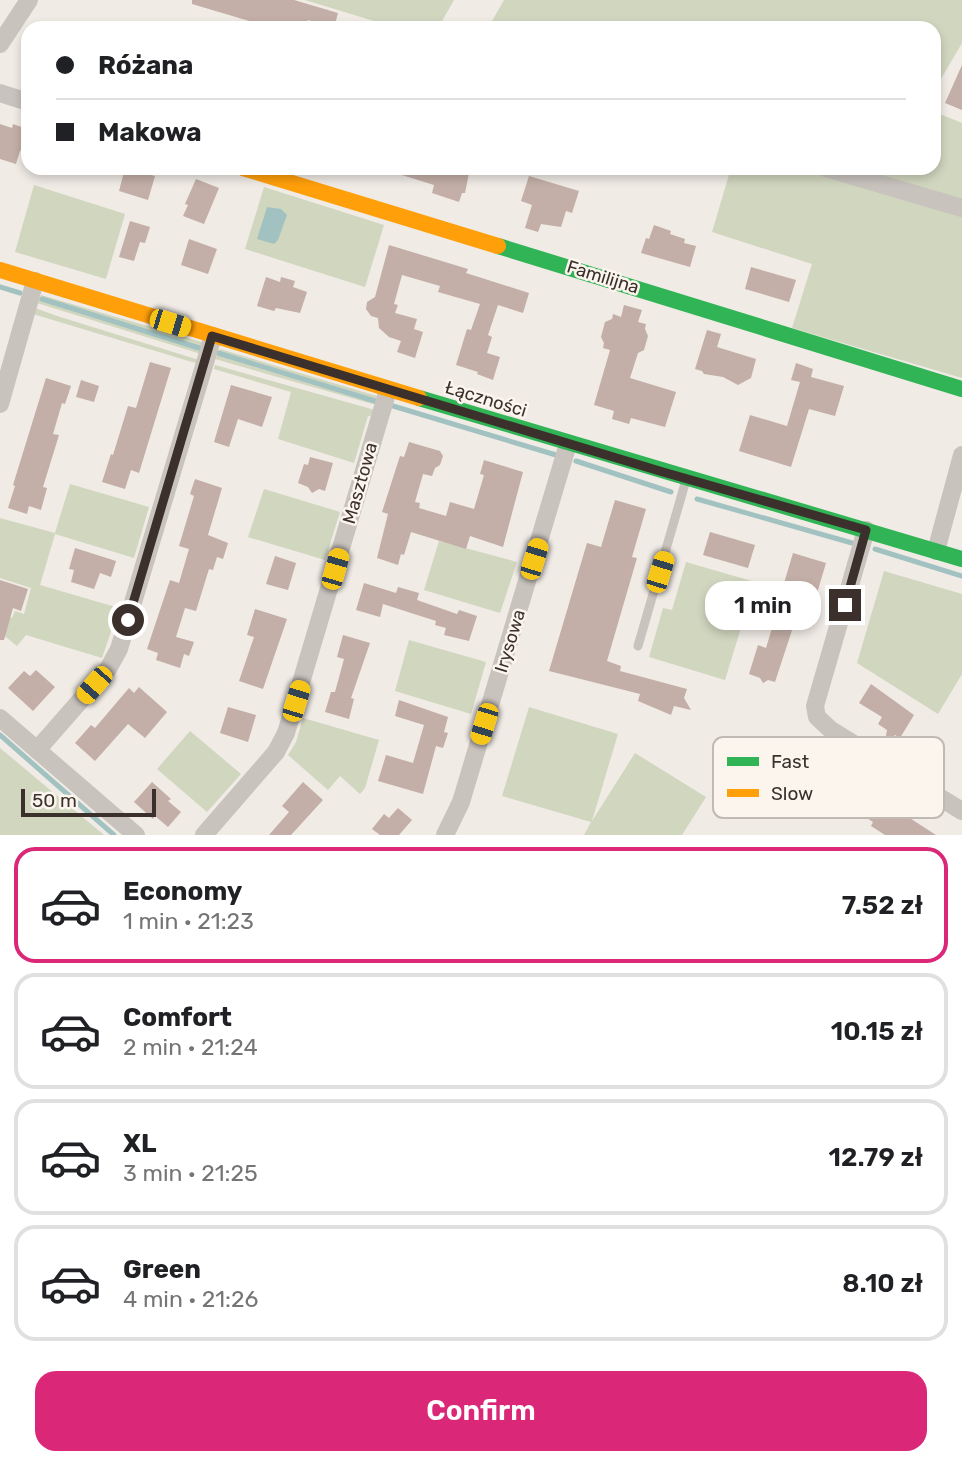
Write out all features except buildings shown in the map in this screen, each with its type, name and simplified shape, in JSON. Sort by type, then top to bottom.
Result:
[{"type":"street","points":[[0,44],[29,0]]},
{"type":"street","points":[[0,93],[21,100]]},
{"type":"street","name":"Familijna","points":[[266,175],[962,389]]},
{"type":"street","points":[[850,175],[962,208]]},
{"type":"street","name":"Łączności","points":[[0,270],[388,390],[962,559]]},
{"type":"street","points":[[0,404],[35,281]]},
{"type":"street","points":[[37,750],[108,669],[119,649],[212,336]]},
{"type":"street","name":"Masztowa","points":[[204,835],[276,752],[286,733],[388,390]]},
{"type":"street","name":"Irysowa","points":[[445,835],[461,802],[568,444]]},
{"type":"street","points":[[936,551],[962,455]]},
{"type":"street","points":[[842,737],[817,717],[815,706],[866,530]]},
{"type":"street","points":[[0,718],[136,835]]},
{"type":"street","points":[[944,800],[962,811]]},
{"type":"lane","points":[[638,646],[686,479]]},
{"type":"green space","points":[[305,0],[454,0],[442,21],[374,21]]},
{"type":"green space","points":[[504,0],[962,0],[962,43],[941,79],[941,21],[492,21]]},
{"type":"green space","points":[[941,114],[962,123],[962,201],[878,175],[941,175]]},
{"type":"green space","points":[[729,175],[827,175],[962,216],[962,378],[792,328],[812,264],[712,232]]},
{"type":"green space","points":[[34,185],[125,214],[106,279],[15,252]]},
{"type":"green space","points":[[264,187],[384,225],[365,287],[245,249]]},
{"type":"green space","points":[[41,295],[202,342],[201,354],[37,303]]},
{"type":"green space","points":[[35,308],[199,360],[197,363],[192,362],[33,314]]},
{"type":"green space","points":[[220,349],[377,396],[376,405],[215,359]]},
{"type":"green space","points":[[215,365],[375,410],[373,416],[368,416],[354,463],[278,439],[291,392],[214,369]]},
{"type":"green space","points":[[70,484],[149,507],[134,558],[55,534],[40,585],[119,608],[102,658],[26,635],[17,646],[0,632],[0,615],[12,618],[15,611],[24,614],[31,588],[0,578],[0,518],[55,533]]},
{"type":"green space","points":[[264,489],[340,512],[325,560],[248,537]]},
{"type":"green space","points":[[439,541],[517,562],[500,613],[424,590]]},
{"type":"green space","points":[[686,562],[755,582],[725,680],[649,657],[663,608],[672,610]]},
{"type":"green space","points":[[884,571],[962,594],[962,674],[938,714],[857,663]]},
{"type":"green space","points":[[409,640],[486,662],[471,714],[395,691]]},
{"type":"green space","points":[[529,707],[618,734],[592,821],[635,753],[706,797],[682,835],[584,835],[591,822],[502,796]]},
{"type":"green space","points":[[303,718],[379,740],[365,788],[360,794],[340,776],[328,790],[288,755],[296,742]]},
{"type":"green space","points":[[190,731],[241,774],[207,812],[157,769]]},
{"type":"green space","points":[[0,748],[104,835],[0,835]]},
{"type":"water","points":[[267,207],[281,209],[287,215],[274,244],[257,239]]},
{"type":"waterway","points":[[0,287],[20,293]]},
{"type":"waterway","points":[[42,299],[199,348]]},
{"type":"waterway","points":[[218,353],[375,401]]},
{"type":"waterway","points":[[393,406],[556,455]]},
{"type":"waterway","points":[[576,461],[671,492]]},
{"type":"waterway","points":[[697,499],[852,543]]},
{"type":"waterway","points":[[875,549],[962,576]]},
{"type":"waterway","points":[[0,735],[114,835]]},
{"type":"traffic: fast","points":[[498,246],[962,389]]},
{"type":"traffic: fast","points":[[419,398],[962,559]]},
{"type":"traffic: slow","points":[[266,175],[498,246]]},
{"type":"traffic: slow","points":[[0,270],[419,398]]},
{"type":"route","points":[[128,620],[212,336],[663,472],[866,530],[845,605]]}]
